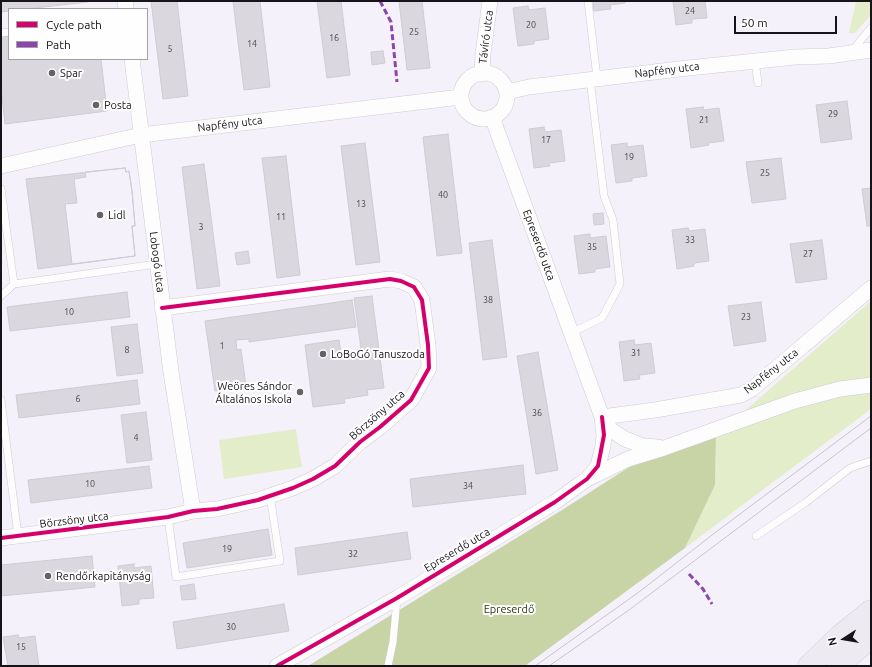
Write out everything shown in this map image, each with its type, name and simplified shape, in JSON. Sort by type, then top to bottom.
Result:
[{"type":"main road","points":[[809,666],[840,636],[871,611]]},
{"type":"main road","points":[[838,666],[871,637]]},
{"type":"main road","points":[[861,666],[871,654]]},
{"type":"street","name":"Távíró utca","points":[[482,74],[490,1]]},
{"type":"street","name":"Napfény utca","points":[[507,92],[529,87],[593,79],[795,57],[829,56],[871,50]]},
{"type":"street","name":"Napfény utca","points":[[829,56],[871,62]]},
{"type":"street","name":"Lobogó utca","points":[[132,60],[162,308],[193,511]]},
{"type":"street","points":[[482,74],[490,74],[497,78],[503,84],[507,92],[505,104],[502,110],[492,117],[480,119],[471,115],[464,107],[461,97],[462,90],[466,82],[475,75],[482,74]]},
{"type":"street","name":"Napfény utca","points":[[1,166],[141,135],[461,97]]},
{"type":"street","name":"Epreserdő utca","points":[[492,117],[602,417],[611,430],[625,439],[643,446],[664,448]]},
{"type":"street","name":"Börzsöny utca","points":[[1,538],[168,517],[193,511],[216,509],[270,496],[300,485],[335,466],[360,442],[411,400],[429,368],[428,345],[422,300],[414,287],[401,281],[390,279],[162,308]]},
{"type":"street","name":"Napfény utca","points":[[602,417],[655,410],[741,395],[752,389],[871,288]]},
{"type":"street","name":"Epreserdő utca","points":[[277,666],[397,598],[555,502],[587,479],[628,458],[664,448],[795,401],[840,389],[871,385]]},
{"type":"street","name":"Epreserdő utca","points":[[587,479],[598,466],[604,435],[602,417]]},
{"type":"lane","points":[[570,333],[602,318],[620,284],[613,220],[604,196],[593,79],[588,1]]},
{"type":"lane","points":[[850,53],[871,28]]},
{"type":"lane","points":[[755,61],[758,84]]},
{"type":"lane","points":[[1,189],[14,284]]},
{"type":"lane","points":[[1,296],[14,284],[157,264]]},
{"type":"lane","points":[[1,400],[18,536]]},
{"type":"lane","points":[[756,536],[805,503],[850,468],[871,462]]},
{"type":"lane","points":[[168,517],[176,577],[280,561],[270,496]]},
{"type":"lane","points":[[388,666],[393,642],[397,598]]},
{"type":"green space","points":[[856,1],[871,1],[871,15],[855,33],[849,33]]},
{"type":"green space","points":[[871,301],[871,409],[685,548],[715,485],[716,436]]},
{"type":"green space","points":[[296,429],[302,467],[224,479],[219,440]]},
{"type":"green space","name":"Epreserdő","points":[[716,436],[715,485],[685,548],[525,666],[308,666],[634,464]]},
{"type":"building","points":[[1,1],[88,1],[35,8],[8,8],[8,11],[1,12]]},
{"type":"building","points":[[151,1],[177,1],[188,96],[163,99]]},
{"type":"building","points":[[233,1],[260,1],[270,87],[244,90]]},
{"type":"building","points":[[317,1],[341,1],[350,75],[327,78]]},
{"type":"building","points":[[399,1],[422,1],[430,68],[407,70]]},
{"type":"building","points":[[593,1],[625,1],[625,3],[610,5],[611,9],[594,11]]},
{"type":"building","points":[[673,1],[705,1],[707,18],[692,19],[692,23],[676,25]]},
{"type":"building","points":[[528,6],[529,10],[545,8],[549,39],[534,41],[534,44],[518,46],[513,8]]},
{"type":"building","name":"Spar","points":[[8,36],[8,60],[101,60],[107,111],[5,124],[1,87],[1,37]]},
{"type":"building","points":[[383,51],[385,63],[372,65],[371,52]]},
{"type":"building","points":[[847,101],[852,139],[821,143],[816,105]]},
{"type":"building","points":[[703,107],[704,110],[719,108],[724,141],[708,143],[709,145],[691,148],[686,109]]},
{"type":"building","points":[[544,127],[545,132],[561,130],[565,161],[549,163],[550,166],[534,168],[529,129]]},
{"type":"building","points":[[448,134],[462,253],[437,256],[423,137]]},
{"type":"building","points":[[365,143],[380,262],[356,265],[341,146]]},
{"type":"building","points":[[627,143],[627,147],[643,145],[647,176],[632,178],[632,181],[616,183],[611,145]]},
{"type":"building","points":[[286,156],[300,275],[277,278],[262,158]]},
{"type":"building","points":[[781,158],[786,199],[752,203],[746,162]]},
{"type":"building","points":[[204,164],[220,286],[197,289],[182,167]]},
{"type":"building","name":"Lidl","points":[[125,168],[126,172],[129,171],[132,191],[135,226],[132,226],[135,256],[72,264],[65,204],[77,203],[74,179],[86,177],[85,172]]},
{"type":"building","name":"Lidl","points":[[125,168],[126,172],[129,171],[132,191],[135,226],[132,226],[135,256],[38,269],[26,179]]},
{"type":"building","points":[[871,188],[871,226],[867,226],[862,189]]},
{"type":"building","points":[[603,213],[604,224],[594,225],[593,214]]},
{"type":"building","points":[[688,228],[689,231],[705,229],[709,261],[694,263],[694,266],[677,269],[672,230]]},
{"type":"building","points":[[590,234],[590,238],[606,236],[610,267],[595,269],[595,272],[579,274],[574,236]]},
{"type":"building","points":[[492,240],[507,357],[483,360],[469,243]]},
{"type":"building","points":[[822,240],[827,279],[796,283],[790,244]]},
{"type":"building","points":[[248,251],[250,263],[237,265],[235,253]]},
{"type":"building","points":[[127,292],[130,317],[10,331],[7,307]]},
{"type":"building","name":"LoBoGó Tanuszoda","points":[[372,296],[384,388],[367,390],[368,395],[344,399],[345,403],[313,407],[305,345],[339,340],[342,359],[362,356],[354,298]]},
{"type":"building","points":[[352,300],[356,327],[249,342],[249,339],[236,340],[237,350],[241,349],[246,386],[215,391],[205,321]]},
{"type":"building","points":[[761,302],[766,341],[734,346],[728,306]]},
{"type":"building","points":[[137,324],[143,373],[117,376],[111,327]]},
{"type":"building","points":[[634,340],[635,345],[651,343],[655,373],[639,375],[640,379],[624,381],[619,342]]},
{"type":"building","points":[[538,352],[558,470],[536,474],[517,356]]},
{"type":"building","points":[[137,380],[140,404],[19,418],[16,395]]},
{"type":"building","points":[[146,412],[152,460],[127,463],[121,415]]},
{"type":"building","points":[[523,465],[526,494],[413,507],[410,479]]},
{"type":"building","points":[[149,466],[152,488],[31,503],[28,480]]},
{"type":"building","points":[[268,529],[272,555],[187,568],[183,543]]},
{"type":"building","points":[[407,532],[411,559],[298,575],[295,548]]},
{"type":"building","name":"Rendőrkapitányság","points":[[92,556],[95,587],[1,596],[1,565]]},
{"type":"building","points":[[134,564],[134,568],[151,566],[154,598],[139,599],[139,604],[122,606],[118,566]]},
{"type":"building","points":[[194,584],[196,599],[182,600],[180,586]]},
{"type":"building","points":[[284,604],[289,631],[177,649],[173,622]]},
{"type":"building","points":[[18,635],[19,638],[35,636],[39,666],[8,666],[3,637]]},
{"type":"tram line","points":[[535,666],[639,592],[716,532],[871,416]]},
{"type":"tram line","points":[[549,666],[629,610],[871,428]]},
{"type":"marked path","points":[[380,1],[391,22],[397,82]]},
{"type":"marked path","points":[[689,574],[703,589],[712,604]]},
{"type":"cycle path","points":[[1,538],[168,517],[193,511],[217,509],[258,500],[293,488],[313,479],[335,466],[360,442],[411,400],[429,368],[428,345],[422,300],[414,287],[401,281],[390,279],[162,308]]},
{"type":"cycle path","points":[[277,666],[397,598],[555,502],[587,479],[598,466],[604,435],[602,417]]},
{"type":"place","name":"Spar","points":[[52,73]]},
{"type":"place","name":"Posta","points":[[96,105]]},
{"type":"place","name":"Lidl","points":[[100,215]]},
{"type":"place","name":"LoBoGó Tanuszoda","points":[[323,354]]},
{"type":"place","name":"Weöres Sándor Általános Iskola","points":[[300,392]]},
{"type":"place","name":"Rendőrkapitányság","points":[[48,576]]}]
